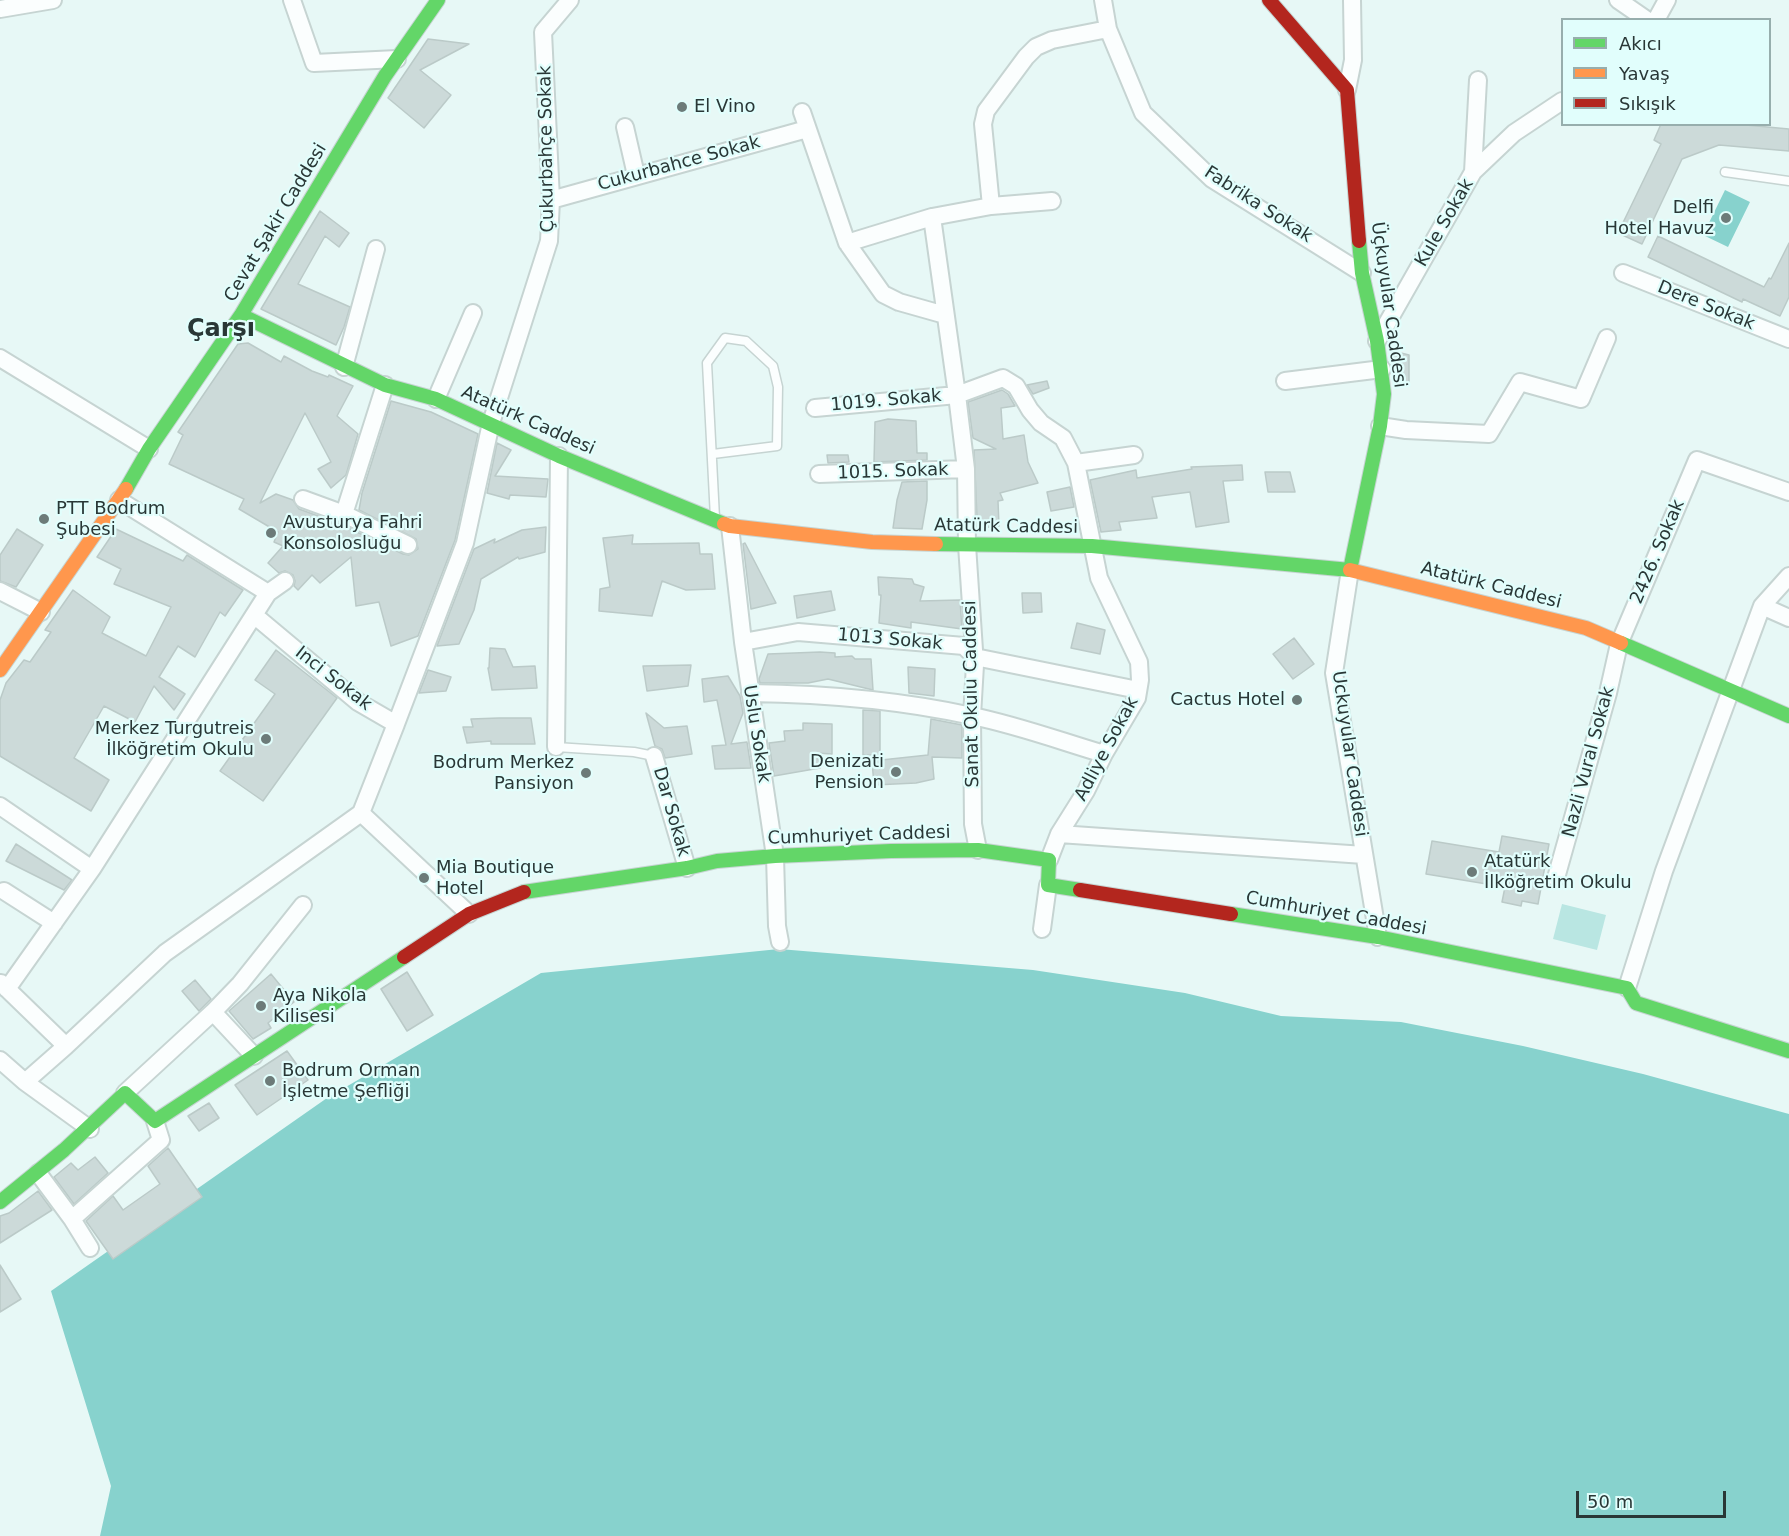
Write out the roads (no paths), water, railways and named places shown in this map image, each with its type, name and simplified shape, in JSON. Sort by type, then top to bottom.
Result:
[{"type":"street","points":[[0,9],[53,0]]},
{"type":"street","points":[[292,0],[314,63],[398,59]]},
{"type":"street","name":"Cevat Şakir Caddesi","points":[[0,670],[119,500],[149,449],[241,315],[398,59],[438,0]]},
{"type":"street","name":"Çukurbahçe Sokak","points":[[396,724],[465,543],[491,423],[549,241],[550,200],[543,32],[570,0]]},
{"type":"street","name":"Fabrika Sokak","points":[[1103,0],[1108,29],[1143,113],[1212,179],[1362,273]]},
{"type":"street","points":[[1269,0],[1347,90]]},
{"type":"street","points":[[1347,90],[1353,60],[1352,0]]},
{"type":"street","points":[[1618,0],[1644,18]]},
{"type":"street","points":[[1657,18],[1667,0]]},
{"type":"street","points":[[991,206],[983,124],[987,111],[1026,57],[1036,47],[1052,40],[1108,29]]},
{"type":"street","points":[[1473,172],[1478,80]]},
{"type":"street","name":"Üçkuyular Caddesi","points":[[1347,90],[1362,273],[1377,341],[1384,394],[1380,426],[1350,570]]},
{"type":"street","name":"Kule Sokak","points":[[1377,341],[1473,172],[1514,133],[1561,102]]},
{"type":"street","points":[[802,112],[847,243],[883,294],[898,302],[945,315]]},
{"type":"street","points":[[625,127],[636,175]]},
{"type":"street","name":"Cukurbahce Sokak","points":[[550,200],[807,129]]},
{"type":"street","points":[[847,243],[932,217],[991,206],[1052,201]]},
{"type":"street","points":[[932,217],[957,395]]},
{"type":"street","points":[[344,367],[376,249]]},
{"type":"street","name":"Dere Sokak","points":[[1623,273],[1789,339]]},
{"type":"street","points":[[436,399],[473,314]]},
{"type":"street","name":"Atatürk Caddesi","points":[[241,315],[384,385],[436,399],[560,456],[722,524],[872,542],[1092,546],[1350,570],[1586,628],[1730,693],[1789,716]]},
{"type":"street","points":[[1380,426],[1406,430],[1489,434],[1520,382],[1581,399],[1607,338]]},
{"type":"street","points":[[0,358],[149,449]]},
{"type":"street","points":[[1285,381],[1382,369]]},
{"type":"street","name":"Adliye Sokak","points":[[957,395],[1003,378],[1016,386],[1030,410],[1041,423],[1063,438],[1076,463],[1099,578],[1139,662],[1137,698],[1059,834],[1049,860]]},
{"type":"street","points":[[344,514],[384,385]]},
{"type":"street","name":"1019. Sokak","points":[[815,408],[957,395]]},
{"type":"street","name":"Sanat Okulu Caddesi","points":[[957,395],[966,469],[967,545],[975,657],[972,716],[972,824],[978,850]]},
{"type":"street","points":[[1076,463],[1134,455]]},
{"type":"street","points":[[556,747],[560,456]]},
{"type":"street","name":"2426. Sokak","points":[[1619,644],[1697,460],[1789,492]]},
{"type":"street","name":"1015. Sokak","points":[[819,474],[966,469]]},
{"type":"street","points":[[303,499],[344,514],[408,545]]},
{"type":"street","points":[[119,500],[268,593]]},
{"type":"street","name":"Uslu Sokak","points":[[722,524],[743,642],[775,856],[777,926],[780,942]]},
{"type":"street","name":"Uckuyular Caddesi","points":[[1350,570],[1334,673],[1378,937]]},
{"type":"street","points":[[1789,576],[1762,606],[1664,871],[1627,988],[1636,1003],[1789,1051]]},
{"type":"street","points":[[66,1046],[4,986],[54,923],[92,869],[268,593],[285,580]]},
{"type":"street","points":[[0,591],[41,612]]},
{"type":"street","points":[[1762,606],[1789,618]]},
{"type":"street","name":"Inci Sokak","points":[[254,615],[358,702],[396,724]]},
{"type":"street","name":"1013 Sokak","points":[[743,642],[798,632],[964,646],[975,657],[1138,690]]},
{"type":"street","name":"Nazli Vural Sokak","points":[[1556,878],[1608,693],[1619,644]]},
{"type":"street","points":[[750,693],[813,694],[923,707],[972,716],[1104,754]]},
{"type":"street","points":[[24,1082],[165,953],[361,813],[396,724]]},
{"type":"street","name":"Dar Sokak","points":[[654,756],[687,868]]},
{"type":"street","points":[[0,807],[92,869]]},
{"type":"street","points":[[361,813],[469,914]]},
{"type":"street","points":[[1059,834],[1364,855]]},
{"type":"street","name":"Cumhuriyet Caddesi","points":[[155,1121],[469,914],[526,891],[687,868],[717,861],[775,856],[978,850],[1049,860]]},
{"type":"street","points":[[1042,929],[1049,860]]},
{"type":"street","name":"Cumhuriyet Caddesi","points":[[1048,885],[1378,937],[1627,988]]},
{"type":"street","points":[[1,891],[54,923]]},
{"type":"street","points":[[0,1202],[90,1129],[125,1093],[213,1012],[240,984],[303,905]]},
{"type":"street","points":[[213,1012],[254,1056]]},
{"type":"street","points":[[0,1060],[24,1082],[90,1129]]},
{"type":"street","points":[[72,1219],[161,1140],[155,1121],[125,1093]]},
{"type":"street","points":[[38,1173],[90,1248]]},
{"type":"lane","points":[[1725,172],[1789,181]]},
{"type":"lane","points":[[713,454],[777,446],[778,387],[773,366],[746,341],[725,338],[707,363],[713,454],[722,524]]},
{"type":"lane","points":[[556,747],[634,752],[654,756]]},
{"type":"place","name":"El Vino","points":[[682,107]]},
{"type":"place","name":"Delfi Hotel Havuz","points":[[1726,218]]},
{"type":"place","name":"PTT Bodrum Şubesi","points":[[44,519]]},
{"type":"place","name":"Avusturya Fahri Konsolosluğu","points":[[271,533]]},
{"type":"place","name":"Cactus Hotel","points":[[1297,700]]},
{"type":"place","name":"Merkez Turgutreis İlköğretim Okulu","points":[[266,739]]},
{"type":"place","name":"Denizati Pension","points":[[896,772]]},
{"type":"place","name":"Bodrum Merkez Pansiyon","points":[[586,773]]},
{"type":"place","name":"Atatürk İlköğretim Okulu","points":[[1472,872]]},
{"type":"place","name":"Mia Boutique Hotel","points":[[424,878]]},
{"type":"place","name":"Aya Nikola Kilisesi","points":[[261,1006]]},
{"type":"place","name":"Bodrum Orman İşletme Şefliği","points":[[270,1081]]},
{"type":"district","name":"Çarşı","points":[[221,330]]}]
